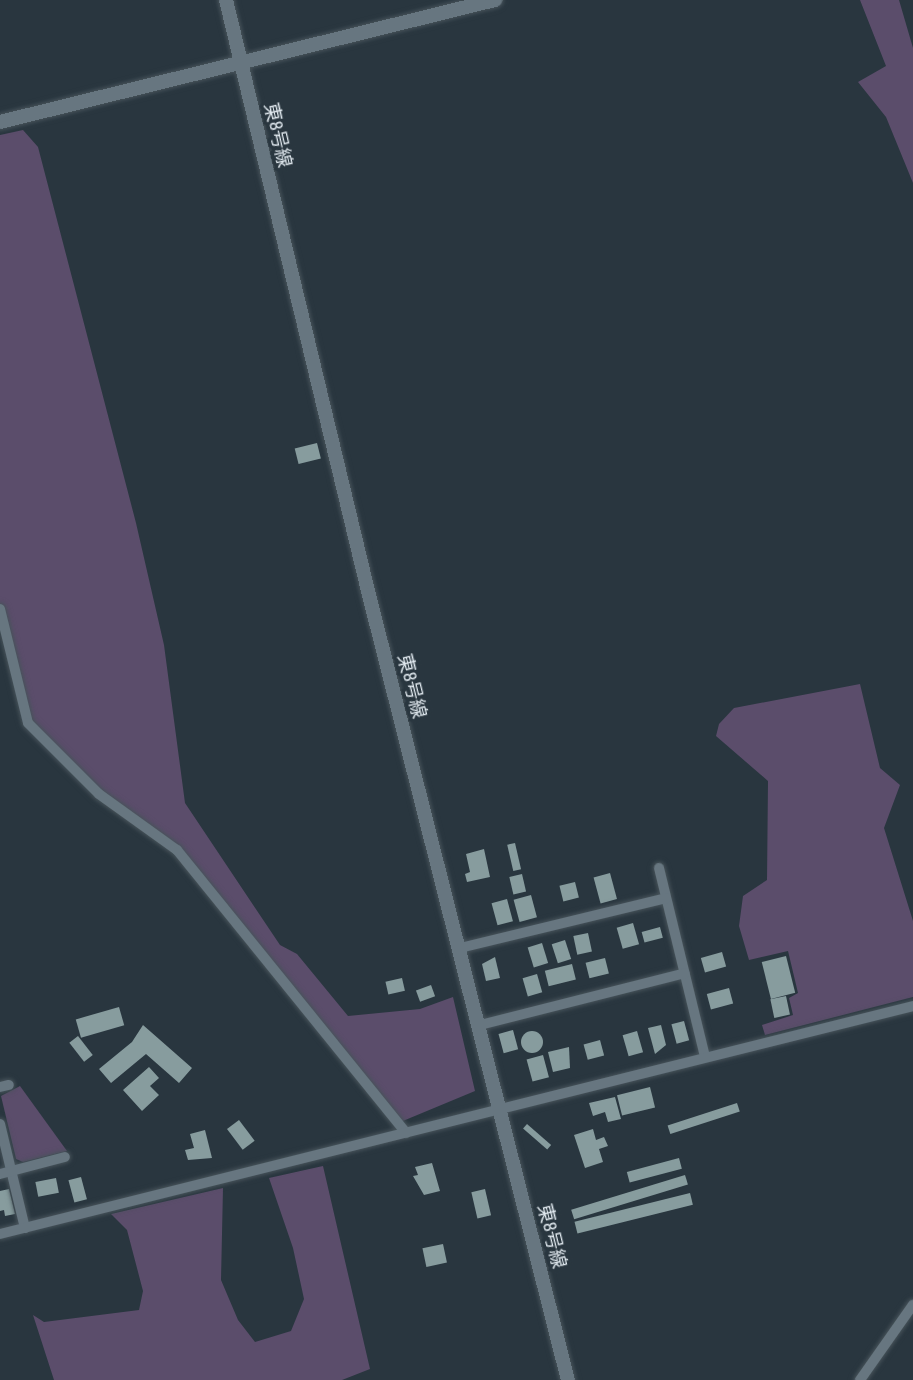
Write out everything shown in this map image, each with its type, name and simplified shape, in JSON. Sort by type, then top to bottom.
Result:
[{"type":"street","name":"東8号線","points":[[226,0],[369,595],[568,1380]]},
{"type":"street","points":[[0,122],[495,0]]},
{"type":"street","points":[[0,609],[27,723],[99,794],[177,850],[406,1133]]},
{"type":"street","points":[[659,868],[705,1056]]},
{"type":"street","points":[[460,948],[666,898]]},
{"type":"street","points":[[480,1025],[685,973]]},
{"type":"street","points":[[0,1234],[913,1006]]},
{"type":"street","points":[[0,1124],[6,1172],[25,1228]]},
{"type":"street","points":[[6,1172],[65,1157]]},
{"type":"street","points":[[860,1380],[913,1305]]},
{"type":"shaded area","points":[[860,0],[899,0],[913,48],[913,183],[886,117],[858,82],[886,66]]},
{"type":"shaded area","points":[[23,130],[38,147],[136,523],[164,645],[185,803],[280,945],[297,954],[348,1016],[420,1009],[453,997],[475,1091],[398,1123],[177,850],[99,794],[28,723],[0,609],[0,135]]},
{"type":"shaded area","points":[[860,684],[880,768],[900,785],[884,828],[913,921],[913,997],[765,1035],[762,1025],[793,1015],[789,998],[798,993],[788,951],[749,960],[739,926],[743,896],[767,880],[768,781],[716,736],[719,724],[734,708]]},
{"type":"shaded area","points":[[20,1086],[67,1151],[23,1162],[16,1159],[1,1096]]},
{"type":"shaded area","points":[[323,1166],[370,1369],[342,1380],[54,1380],[33,1315],[44,1322],[139,1310],[143,1291],[127,1230],[111,1214],[223,1188],[221,1280],[238,1320],[255,1342],[291,1331],[304,1299],[293,1248],[269,1178]]},
{"type":"building","points":[[317,443],[321,459],[299,464],[295,449]]},
{"type":"building","points":[[515,843],[521,869],[513,871],[507,845]]},
{"type":"building","points":[[484,849],[490,877],[467,882],[465,874],[470,872],[466,854]]},
{"type":"building","points":[[610,873],[617,899],[601,903],[594,877]]},
{"type":"building","points":[[522,874],[526,892],[513,894],[509,877]]},
{"type":"building","points":[[575,882],[579,898],[563,901],[559,886]]},
{"type":"building","points":[[531,895],[537,917],[520,922],[514,900]]},
{"type":"building","points":[[507,899],[513,921],[497,925],[492,903]]},
{"type":"building","points":[[633,923],[639,944],[623,949],[617,928]]},
{"type":"building","points":[[660,927],[663,938],[644,943],[642,932]]},
{"type":"building","points":[[588,933],[592,952],[577,955],[573,936]]},
{"type":"building","points":[[565,940],[571,959],[558,963],[552,944]]},
{"type":"building","points":[[542,943],[548,963],[534,967],[528,947]]},
{"type":"building","points":[[722,952],[726,966],[705,972],[701,958]]},
{"type":"building","points":[[786,956],[795,993],[771,999],[762,962]]},
{"type":"building","points":[[495,957],[500,978],[486,981],[482,964]]},
{"type":"building","points":[[605,958],[609,974],[589,978],[586,963]]},
{"type":"building","points":[[572,964],[576,980],[549,986],[545,971]]},
{"type":"building","points":[[537,974],[542,992],[528,996],[523,978]]},
{"type":"building","points":[[402,978],[405,991],[388,994],[385,982]]},
{"type":"building","points":[[431,985],[435,996],[420,1002],[416,990]]},
{"type":"building","points":[[729,988],[733,1003],[711,1009],[707,994]]},
{"type":"building","points":[[786,996],[790,1015],[774,1018],[770,999]]},
{"type":"building","points":[[119,1007],[124,1025],[81,1038],[76,1019]]},
{"type":"building","points":[[684,1021],[689,1040],[677,1044],[671,1024]]},
{"type":"building","points":[[143,1025],[192,1068],[179,1083],[146,1054],[111,1083],[99,1069],[132,1042]]},
{"type":"building","points":[[661,1025],[666,1045],[655,1054],[648,1028]]},
{"type":"building","points":[[513,1030],[518,1049],[504,1053],[499,1034]]},
{"type":"building","points":[[532,1031],[542,1038],[543,1042],[536,1052],[532,1053],[522,1046],[521,1042],[528,1032]]},
{"type":"building","points":[[637,1031],[643,1052],[629,1056],[623,1035]]},
{"type":"building","points":[[78,1036],[93,1055],[84,1062],[69,1043]]},
{"type":"building","points":[[600,1040],[604,1055],[588,1060],[584,1044]]},
{"type":"building","points":[[569,1047],[570,1068],[553,1072],[548,1052]]},
{"type":"building","points":[[543,1055],[549,1077],[533,1082],[527,1059]]},
{"type":"building","points":[[149,1067],[159,1078],[150,1086],[159,1095],[142,1111],[123,1090]]},
{"type":"building","points":[[650,1087],[655,1107],[622,1116],[617,1095]]},
{"type":"building","points":[[615,1097],[621,1119],[608,1122],[605,1112],[593,1116],[589,1103]]},
{"type":"building","points":[[737,1103],[740,1112],[670,1134],[668,1126]]},
{"type":"building","points":[[239,1120],[255,1141],[243,1150],[227,1129]]},
{"type":"building","points":[[527,1124],[551,1145],[547,1150],[523,1129]]},
{"type":"building","points":[[593,1129],[596,1140],[604,1137],[608,1146],[599,1149],[603,1162],[585,1168],[574,1135]]},
{"type":"building","points":[[205,1130],[212,1158],[188,1160],[185,1150],[194,1148],[190,1134]]},
{"type":"building","points":[[679,1158],[682,1169],[630,1183],[627,1172]]},
{"type":"building","points":[[432,1163],[440,1191],[424,1195],[413,1176],[418,1175],[415,1167]]},
{"type":"building","points":[[685,1175],[688,1185],[574,1219],[571,1210]]},
{"type":"building","points":[[81,1177],[87,1199],[74,1203],[68,1180]]},
{"type":"building","points":[[56,1178],[59,1193],[38,1197],[35,1182]]},
{"type":"building","points":[[9,1189],[15,1214],[5,1216],[4,1210],[0,1211],[0,1191]]},
{"type":"building","points":[[485,1189],[491,1215],[477,1218],[471,1192]]},
{"type":"building","points":[[690,1193],[693,1205],[577,1233],[575,1222]]},
{"type":"building","points":[[443,1244],[447,1263],[426,1267],[422,1248]]}]
